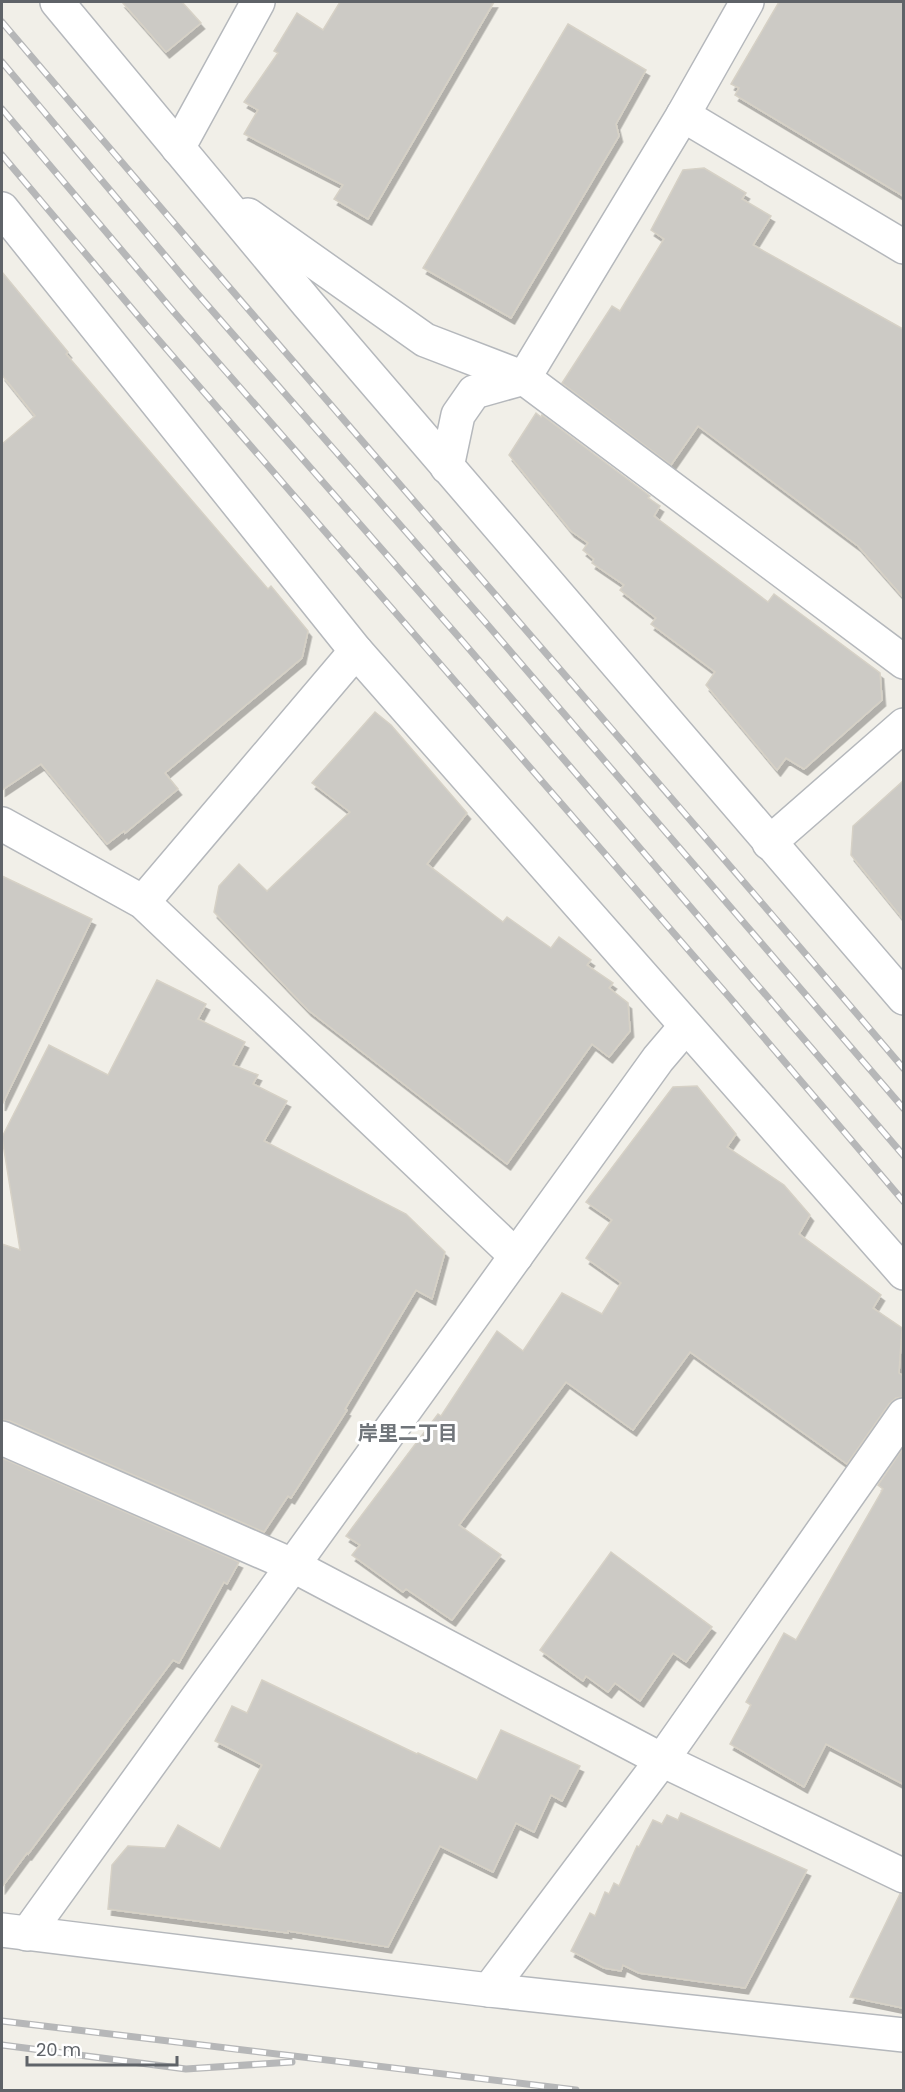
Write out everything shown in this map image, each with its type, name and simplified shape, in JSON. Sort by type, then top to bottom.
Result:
[{"type":"street","points":[[57,2],[447,467],[903,998]]},
{"type":"street","points":[[178,148],[258,2]]},
{"type":"street","points":[[447,467],[458,415],[474,392],[524,378],[683,116],[747,2]]},
{"type":"street","points":[[683,116],[903,247]]},
{"type":"street","points":[[213,190],[425,340],[524,378],[903,662]]},
{"type":"street","points":[[2,209],[356,651],[903,1273]]},
{"type":"street","points":[[143,902],[356,651]]},
{"type":"street","points":[[769,843],[903,725]]},
{"type":"street","points":[[2,824],[143,902],[516,1256]]},
{"type":"street","points":[[14,1932],[292,1565],[658,1059],[686,1026]]},
{"type":"street","points":[[489,1990],[662,1760],[903,1415]]},
{"type":"street","points":[[2,1438],[292,1565],[662,1760],[903,1876]]},
{"type":"street","points":[[14,1932],[489,1990],[903,2035]]},
{"type":"building","points":[[122,2],[182,2],[201,23],[166,52]]},
{"type":"building","points":[[340,2],[494,2],[368,219],[334,199],[343,185],[244,134],[258,110],[244,102],[278,53],[274,51],[297,13],[323,30]]},
{"type":"building","points":[[779,2],[903,2],[903,196],[735,95],[739,88],[731,84]]},
{"type":"building","points":[[568,24],[646,70],[616,124],[619,136],[511,318],[423,268]]},
{"type":"building","points":[[704,168],[746,193],[742,199],[771,216],[753,245],[903,329],[903,597],[858,546],[698,426],[671,465],[562,383],[612,306],[620,311],[664,239],[651,230],[683,170]]},
{"type":"building","points":[[2,272],[68,352],[66,354],[268,589],[271,586],[308,631],[302,658],[165,773],[178,789],[125,833],[124,831],[107,844],[41,764],[2,790],[2,444],[35,416],[2,375]]},
{"type":"building","points":[[536,413],[541,417],[542,415],[650,496],[648,498],[660,506],[654,516],[768,602],[774,594],[880,673],[882,700],[804,769],[786,758],[777,770],[706,685],[715,672],[651,624],[656,618],[620,590],[624,585],[592,563],[594,559],[583,550],[588,543],[571,531],[509,455]]},
{"type":"building","points":[[375,712],[391,725],[467,813],[427,864],[503,922],[507,917],[551,948],[559,937],[591,960],[587,965],[613,983],[609,988],[628,1003],[630,1031],[609,1057],[592,1044],[507,1164],[308,1010],[214,912],[219,886],[239,864],[267,891],[350,812],[312,783]]},
{"type":"building","points":[[903,781],[903,919],[851,855],[853,826]]},
{"type":"building","points":[[2,876],[92,919],[2,1105]]},
{"type":"building","points":[[157,980],[206,1004],[198,1019],[245,1042],[233,1065],[258,1075],[253,1084],[287,1101],[264,1141],[406,1214],[445,1252],[432,1299],[416,1290],[345,1409],[347,1410],[291,1498],[288,1496],[264,1532],[10,1421],[2,1420],[2,1244],[20,1250],[2,1137],[49,1045],[108,1075]]},
{"type":"building","points":[[697,1086],[736,1134],[727,1147],[784,1185],[810,1215],[799,1234],[881,1295],[873,1308],[902,1328],[899,1373],[903,1376],[903,1397],[896,1398],[889,1404],[847,1464],[690,1352],[633,1430],[566,1382],[459,1525],[501,1555],[452,1620],[406,1589],[403,1592],[352,1555],[360,1545],[346,1536],[438,1414],[441,1416],[497,1331],[523,1351],[562,1293],[602,1314],[621,1283],[586,1258],[612,1220],[586,1202],[673,1087]]},
{"type":"building","points":[[903,1448],[903,1784],[826,1744],[804,1787],[730,1744],[751,1705],[746,1702],[784,1633],[796,1640],[883,1489],[878,1485]]},
{"type":"building","points":[[2,1458],[239,1562],[227,1584],[224,1582],[179,1663],[173,1660],[2,1887]]},
{"type":"building","points":[[611,1552],[712,1627],[686,1662],[673,1653],[640,1701],[615,1683],[608,1692],[586,1676],[583,1681],[540,1650]]},
{"type":"building","points":[[262,1680],[477,1780],[501,1730],[580,1766],[562,1801],[551,1795],[534,1832],[516,1823],[493,1872],[440,1846],[388,1947],[288,1931],[288,1933],[108,1909],[112,1865],[128,1846],[165,1848],[178,1825],[220,1849],[262,1765],[215,1741],[232,1706],[247,1713]]},
{"type":"building","points":[[681,1813],[807,1870],[745,1988],[639,1973],[623,1965],[621,1971],[604,1968],[571,1951],[590,1913],[595,1916],[605,1892],[609,1894],[614,1883],[619,1886],[637,1846],[639,1847],[653,1820],[662,1824],[667,1815],[678,1820]]},
{"type":"building","points":[[900,1894],[903,1894],[903,2008],[850,1997]]},
{"type":"railway","points":[[2,22],[904,1069]]},
{"type":"railway","points":[[2,62],[195,291],[486,623],[904,1109]]},
{"type":"railway","points":[[2,109],[173,311],[464,643],[904,1156]]},
{"type":"railway","points":[[2,155],[150,330],[731,999],[904,1202]]},
{"type":"railway","points":[[2,2021],[576,2090]]},
{"type":"railway","points":[[2,2045],[186,2069],[292,2062]]},
{"type":"district","name":"岸里二丁目","points":[[408,1433]]}]
